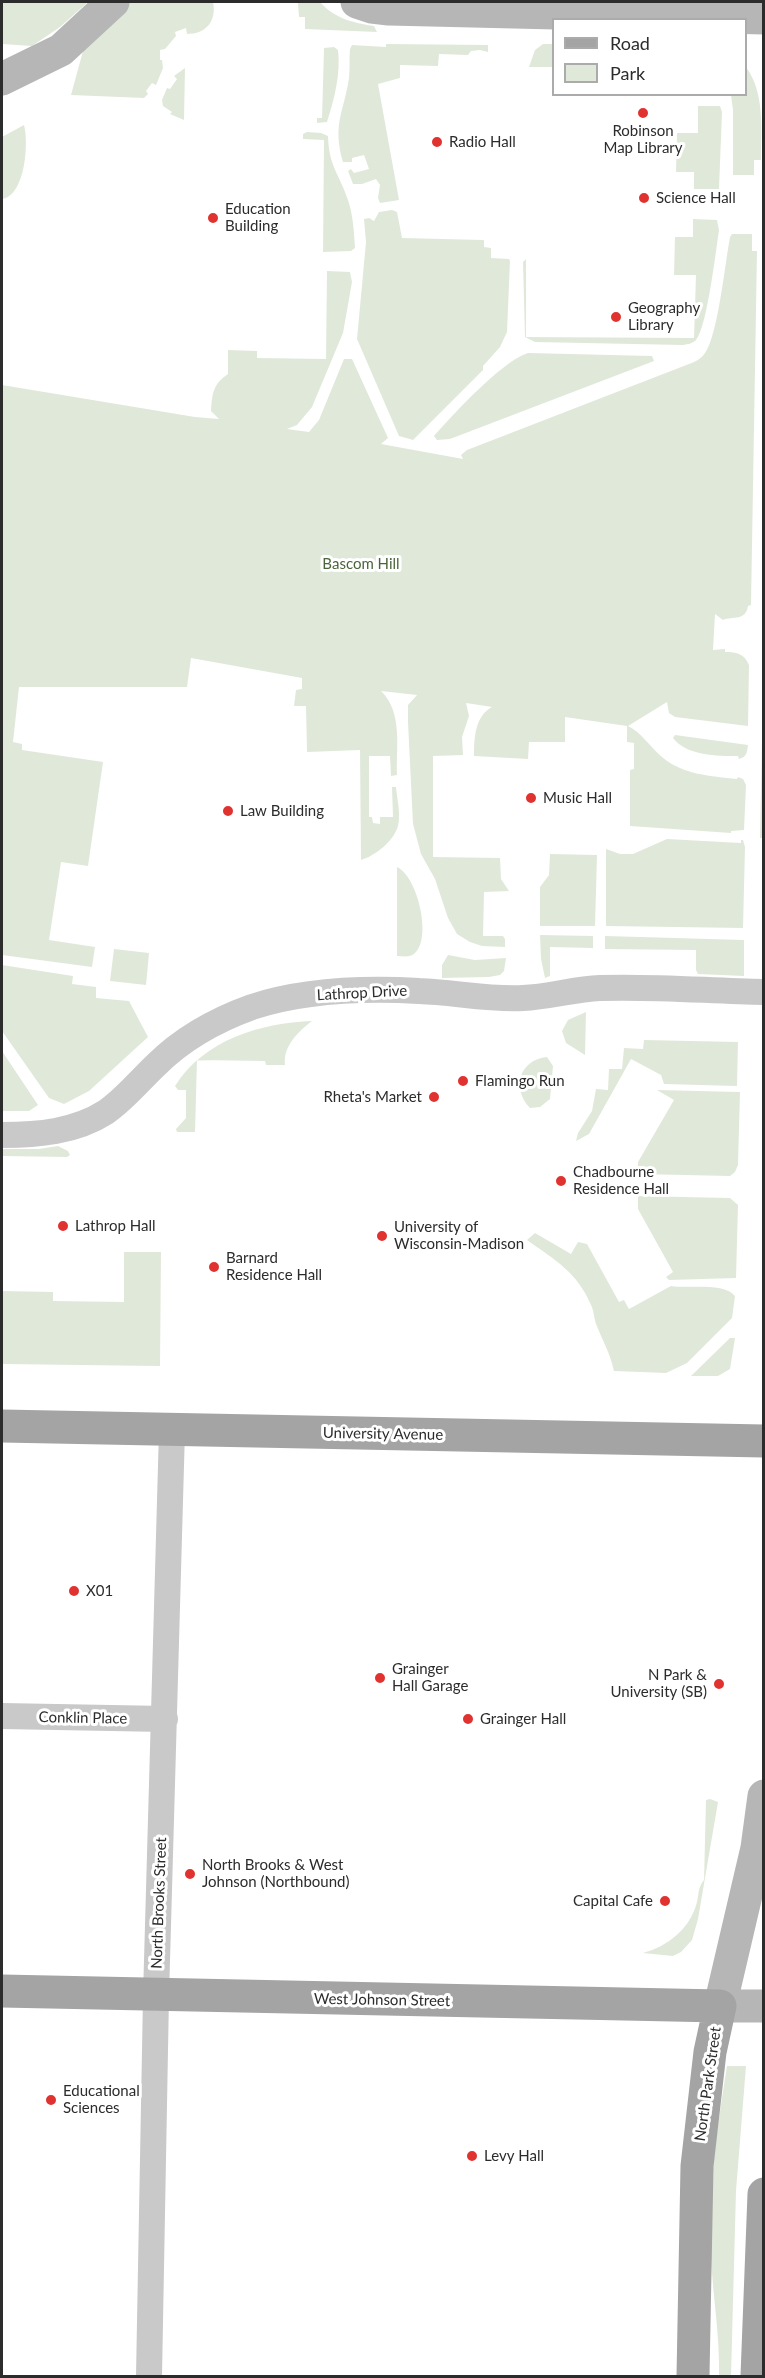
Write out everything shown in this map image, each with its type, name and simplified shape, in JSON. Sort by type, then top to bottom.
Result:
[{"type":"main road","name":"University Avenue","points":[[2,1426],[764,1441]]},
{"type":"main road","name":"West Johnson Street","points":[[2,1991],[720,2006]]},
{"type":"main road","name":"North Park Street","points":[[693,2376],[697,2166],[710,2052],[720,2006]]},
{"type":"main road","points":[[757,2376],[764,2194]]},
{"type":"street","points":[[2,79],[61,50],[113,2]]},
{"type":"street","points":[[357,2],[389,9],[764,18]]},
{"type":"street","name":"Lathrop Drive","points":[[2,1135],[29,1135],[82,1124],[106,1112],[126,1096],[157,1063],[195,1033],[254,1007],[292,998],[324,993],[394,991],[522,998],[599,988],[764,992]]},
{"type":"street","name":"North Brooks Street","points":[[149,2376],[156,1996],[172,1430]]},
{"type":"street","name":"Conklin Place","points":[[2,1716],[165,1719]]},
{"type":"street","name":"North Park Street","points":[[720,2006],[757,1848],[764,1796]]},
{"type":"street","name":"West Johnson Street","points":[[720,2006],[764,2006]]},
{"type":"green space","points":[[2,2],[88,2],[60,27],[32,46],[2,44]]},
{"type":"green space","points":[[125,2],[213,2],[214,9],[212,20],[205,29],[187,34],[186,28],[175,32],[176,36],[165,49],[160,50],[163,68],[156,85],[152,83],[144,98],[71,95],[83,51]]},
{"type":"green space","points":[[281,2],[320,2],[338,16],[374,26],[377,32],[305,29],[305,17],[299,17],[298,3]]},
{"type":"green space","points":[[386,44],[488,45],[488,52],[480,50],[471,51],[468,55],[439,54],[438,66],[400,65],[400,78],[378,84],[399,200],[380,203],[378,198],[380,185],[376,179],[362,184],[353,184],[348,171],[351,169],[354,173],[369,169],[364,155],[352,158],[352,162],[343,162],[339,128],[349,78],[352,45],[386,47]]},
{"type":"green space","points":[[543,44],[552,44],[552,67],[529,67],[535,50]]},
{"type":"green space","points":[[334,47],[338,50],[339,59],[334,96],[327,122],[317,123],[317,118],[322,118],[324,48]]},
{"type":"green space","points":[[185,68],[184,120],[170,114],[172,112],[163,106],[162,100],[167,88],[170,89],[177,79],[174,76]]},
{"type":"green space","points":[[747,69],[756,88],[761,111],[761,160],[754,160],[754,175],[733,175],[731,96],[747,96]]},
{"type":"green space","points":[[698,106],[720,106],[722,112],[719,189],[694,189],[694,172],[676,172],[677,133],[698,133]]},
{"type":"green space","points":[[24,125],[26,144],[24,168],[16,189],[10,196],[2,199],[2,137]]},
{"type":"green space","points":[[307,132],[328,136],[332,163],[351,211],[355,248],[351,251],[323,252],[324,140],[303,139],[303,134]]},
{"type":"green space","points":[[392,210],[397,212],[402,238],[484,240],[484,247],[491,248],[491,258],[509,259],[510,261],[507,332],[500,347],[483,366],[483,370],[413,440],[399,436],[357,339],[366,242],[364,219],[369,218],[374,221],[379,212]]},
{"type":"green space","points":[[693,219],[717,220],[719,230],[704,321],[696,340],[683,345],[535,342],[525,337],[523,262],[526,259],[526,337],[694,338],[696,275],[674,275],[675,237],[693,237]]},
{"type":"green space","name":"Bascom Hill","points":[[732,234],[752,234],[752,251],[757,251],[751,605],[748,606],[745,614],[738,617],[723,620],[715,614],[713,650],[725,649],[725,652],[740,654],[749,665],[748,726],[675,717],[669,713],[667,702],[628,726],[662,757],[679,768],[707,775],[743,779],[746,785],[744,830],[731,831],[731,833],[630,826],[630,770],[634,769],[634,743],[627,742],[627,726],[565,717],[565,742],[529,742],[528,759],[474,756],[475,735],[479,722],[486,711],[492,707],[466,703],[469,716],[462,737],[463,755],[433,756],[433,857],[500,858],[501,879],[509,891],[484,892],[483,936],[503,936],[505,947],[482,946],[457,934],[448,918],[435,879],[421,854],[413,824],[408,705],[417,695],[381,691],[393,709],[395,719],[397,775],[391,776],[390,756],[369,756],[369,817],[372,817],[373,823],[380,824],[380,817],[393,817],[392,787],[396,787],[399,822],[396,832],[388,842],[378,851],[361,860],[360,750],[307,752],[306,706],[294,706],[296,690],[302,689],[302,678],[191,658],[187,687],[19,687],[13,742],[22,744],[22,750],[103,762],[88,866],[61,862],[49,940],[95,947],[92,967],[2,955],[2,385],[219,419],[211,411],[212,399],[216,386],[228,374],[228,350],[257,351],[257,358],[326,359],[327,271],[350,272],[352,282],[343,333],[312,407],[297,425],[287,429],[309,432],[319,420],[344,359],[352,359],[388,438],[381,444],[463,459],[461,455],[467,450],[700,359],[710,344],[714,331]]},
{"type":"green space","points":[[528,353],[652,356],[654,361],[450,439],[437,440],[434,436],[478,390],[505,366]]},
{"type":"green space","points":[[763,690],[763,838],[760,838]]},
{"type":"green space","points":[[675,735],[748,745],[745,756],[739,759],[738,756],[694,752],[679,744],[673,738]]},
{"type":"green space","points":[[667,839],[741,843],[743,840],[745,847],[743,928],[606,926],[606,849],[620,854],[633,854]]},
{"type":"green space","points":[[550,854],[597,855],[595,926],[540,926],[540,887],[549,875]]},
{"type":"green space","points":[[397,867],[411,883],[420,908],[422,922],[420,945],[413,955],[409,956],[397,956]]},
{"type":"green space","points":[[540,935],[593,936],[593,948],[550,947],[550,976],[545,978]]},
{"type":"green space","points":[[605,936],[744,940],[744,976],[698,974],[696,950],[605,949]]},
{"type":"green space","points":[[114,949],[149,953],[146,985],[110,981]]},
{"type":"green space","points":[[448,955],[475,960],[506,958],[504,971],[500,975],[489,977],[442,978],[442,965]]},
{"type":"green space","points":[[2,965],[73,976],[72,984],[96,987],[96,998],[129,1001],[148,1037],[89,1091],[64,1104],[49,1098],[2,1031]]},
{"type":"green space","points":[[586,1012],[585,1055],[566,1043],[562,1031],[568,1020]]},
{"type":"green space","points":[[312,1021],[289,1046],[285,1065],[266,1065],[265,1061],[198,1060],[217,1046],[253,1030],[292,1022]]},
{"type":"green space","points":[[644,1040],[738,1042],[737,1086],[664,1084],[661,1075],[631,1059],[589,1134],[576,1141],[578,1133],[592,1111],[596,1089],[608,1090],[609,1069],[622,1069],[624,1048],[643,1049]]},
{"type":"green space","points":[[2,1051],[38,1105],[29,1111],[2,1111]]},
{"type":"green space","points":[[547,1057],[553,1066],[550,1099],[540,1107],[530,1108],[521,1092],[521,1076],[530,1063]]},
{"type":"green space","points":[[197,1061],[195,1132],[177,1132],[176,1129],[186,1118],[186,1090],[178,1090],[175,1086]]},
{"type":"green space","points":[[657,1090],[740,1092],[738,1165],[735,1172],[730,1176],[638,1174],[638,1162],[674,1100]]},
{"type":"green space","points":[[58,1146],[68,1151],[70,1155],[67,1157],[2,1156],[2,1149],[39,1149]]},
{"type":"green space","points":[[638,1196],[730,1198],[738,1205],[736,1278],[669,1280],[666,1277],[673,1272],[638,1209]]},
{"type":"green space","points":[[535,1233],[571,1254],[578,1242],[587,1244],[619,1302],[624,1300],[629,1309],[671,1286],[715,1287],[735,1296],[732,1318],[687,1363],[666,1373],[614,1371],[592,1307],[585,1294],[572,1275],[527,1240]]},
{"type":"green space","points":[[124,1252],[161,1252],[160,1366],[2,1364],[2,1291],[53,1292],[53,1301],[124,1302]]},
{"type":"green space","points":[[730,1338],[735,1338],[730,1369],[718,1376],[691,1376]]},
{"type":"green space","points":[[706,1800],[718,1802],[698,1919],[692,1940],[681,1952],[673,1956],[643,1953],[661,1946],[677,1935],[694,1912],[704,1880]]},
{"type":"green space","points":[[727,2066],[746,2066],[736,2191],[731,2376],[719,2376],[710,2209],[716,2137]]},
{"type":"place","name":"Robinson Map Library","points":[[643,113]]},
{"type":"place","name":"Radio Hall","points":[[437,142]]},
{"type":"place","name":"Science Hall","points":[[644,198]]},
{"type":"place","name":"Education Building","points":[[213,218]]},
{"type":"place","name":"Geography Library","points":[[616,317]]},
{"type":"place","name":"Music Hall","points":[[531,798]]},
{"type":"place","name":"Law Building","points":[[228,811]]},
{"type":"place","name":"Flamingo Run","points":[[463,1081]]},
{"type":"place","name":"Rheta's Market","points":[[434,1097]]},
{"type":"place","name":"Chadbourne Residence Hall","points":[[561,1181]]},
{"type":"place","name":"Lathrop Hall","points":[[63,1226]]},
{"type":"place","name":"University of Wisconsin-Madison","points":[[382,1236]]},
{"type":"place","name":"Barnard Residence Hall","points":[[214,1267]]},
{"type":"place","name":"X01","points":[[74,1591]]},
{"type":"place","name":"Grainger Hall Garage","points":[[380,1678]]},
{"type":"place","name":"N Park & University (SB)","points":[[719,1684]]},
{"type":"place","name":"Grainger Hall","points":[[468,1719]]},
{"type":"place","name":"North Brooks & West Johnson (Northbound)","points":[[190,1874]]},
{"type":"place","name":"Capital Cafe","points":[[665,1901]]},
{"type":"place","name":"Educational Sciences","points":[[51,2100]]},
{"type":"place","name":"Levy Hall","points":[[472,2156]]}]
